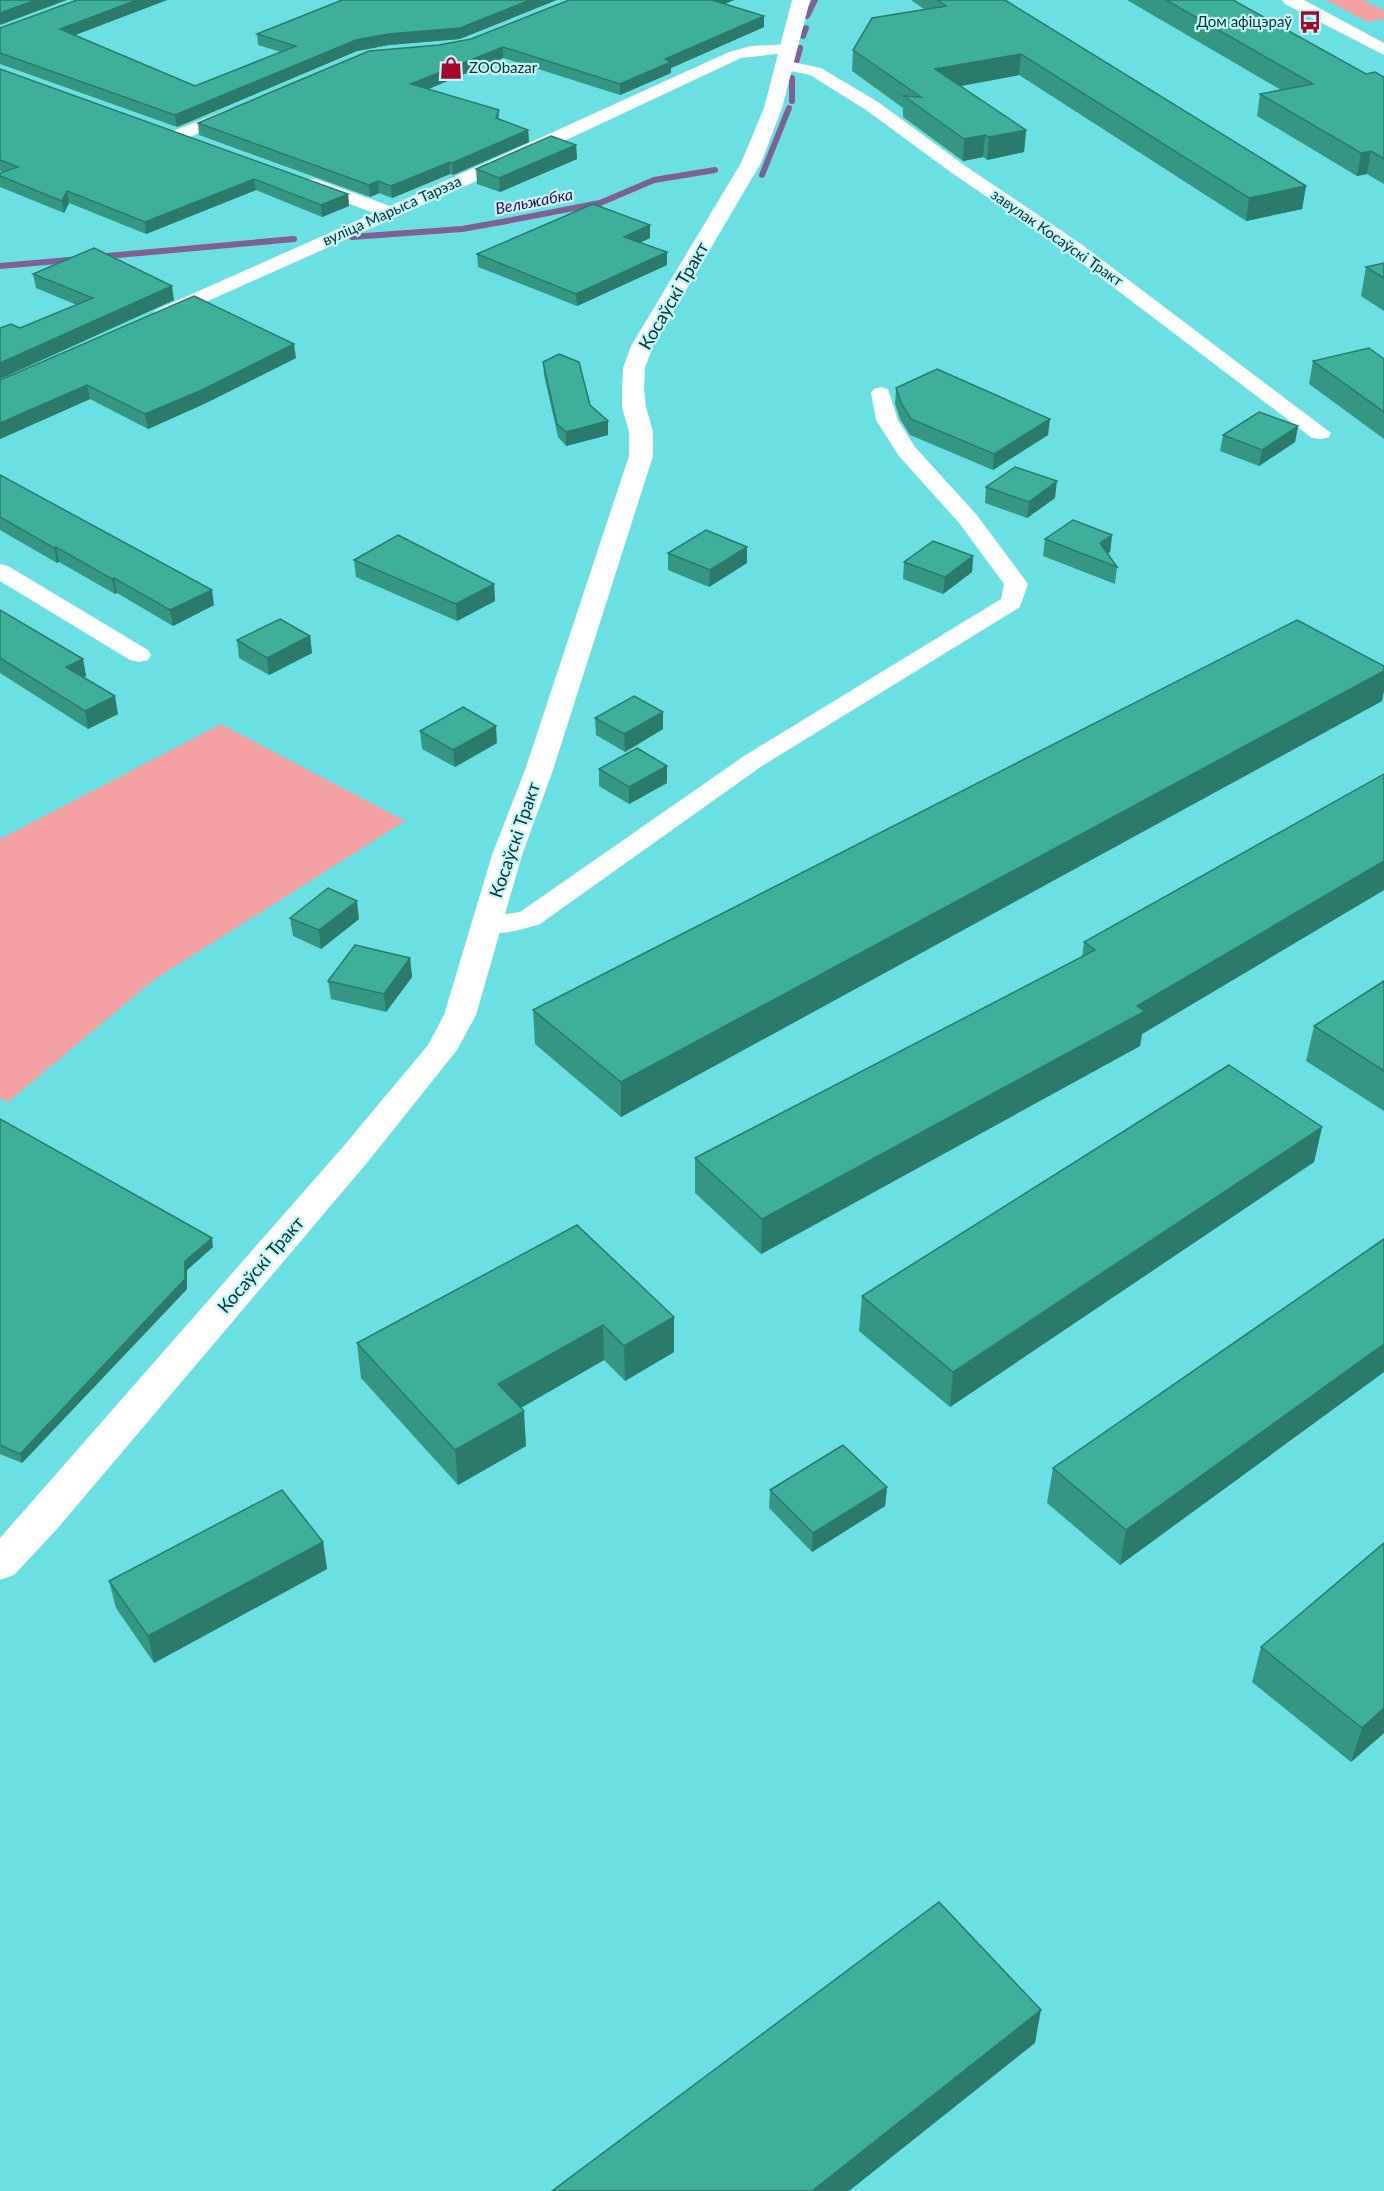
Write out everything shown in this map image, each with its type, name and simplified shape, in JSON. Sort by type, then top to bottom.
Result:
[{"type":"main road","name":"Косаўскі Тракт","points":[[0,1564],[43,1518],[354,1156],[441,1050],[460,1015],[507,855],[539,770],[641,456],[641,432],[634,407],[634,368],[642,346],[751,163],[773,108],[801,0]]},
{"type":"main road","points":[[1291,0],[1384,51]]},
{"type":"street","name":"вуліца Марыса Тарэза","points":[[151,320],[603,118],[735,56],[751,51],[785,57]]},
{"type":"street","name":"завулак Косаўскі Тракт","points":[[785,57],[815,71],[872,106],[958,169],[1093,262],[1320,433]]},
{"type":"street","points":[[201,143],[171,132],[244,107]]},
{"type":"street","points":[[289,175],[389,212]]},
{"type":"street","points":[[486,925],[511,924],[530,918],[753,761],[1012,602],[1016,584],[968,519],[907,451],[886,420],[881,393]]},
{"type":"street","points":[[0,571],[139,655]]},
{"type":"shaded area","points":[[1326,0],[1363,0],[1384,11],[1384,19],[1367,22]]},
{"type":"shaded area","points":[[221,724],[405,821],[155,979],[8,1102],[0,1098],[0,839]]},
{"type":"building","points":[[0,0],[36,0],[0,13]]},
{"type":"building","points":[[77,0],[137,0],[60,29],[195,86],[296,46],[257,34],[342,0],[530,0],[460,28],[388,34],[356,40],[175,115],[0,53],[0,28]]},
{"type":"building","points":[[569,0],[712,0],[764,16],[665,59],[671,62],[620,84],[503,47],[411,84],[499,110],[496,118],[528,130],[391,186],[378,181],[369,185],[198,123],[369,51],[439,45],[471,39]]},
{"type":"building","points":[[937,0],[1005,0],[1306,186],[1249,198],[1021,54],[935,69],[1026,130],[964,139],[904,96],[921,97],[853,50],[872,18],[946,6]]},
{"type":"building","points":[[1166,0],[1233,0],[1366,74],[1375,72],[1384,77],[1384,159],[1371,151],[1361,153],[1260,94],[1313,84]]},
{"type":"building","points":[[0,69],[348,194],[321,205],[254,179],[145,222],[67,191],[62,201],[0,176],[0,173],[18,167],[0,160]]},
{"type":"building","points":[[551,136],[576,145],[499,178],[476,169]]},
{"type":"building","points":[[593,204],[650,225],[624,237],[667,252],[576,294],[477,254]]},
{"type":"building","points":[[94,248],[172,286],[0,363],[0,328],[11,324],[20,328],[93,298],[33,274]]},
{"type":"building","points":[[1384,263],[1384,278],[1366,267]]},
{"type":"building","points":[[194,296],[294,344],[202,390],[145,414],[87,385],[0,423],[0,380]]},
{"type":"building","points":[[1369,348],[1384,359],[1384,412],[1313,361]]},
{"type":"building","points":[[559,354],[579,362],[590,405],[608,421],[566,432],[557,424],[543,362]]},
{"type":"building","points":[[937,369],[1050,419],[994,454],[911,419],[901,403],[896,388]]},
{"type":"building","points":[[1259,412],[1298,426],[1262,450],[1223,435]]},
{"type":"building","points":[[1015,467],[1057,481],[1029,502],[986,487]]},
{"type":"building","points":[[0,475],[212,590],[170,610],[56,547],[54,548],[0,517]]},
{"type":"building","points":[[1073,520],[1112,535],[1100,543],[1117,567],[1045,539]]},
{"type":"building","points":[[706,530],[747,547],[710,570],[668,553]]},
{"type":"building","points":[[398,535],[494,584],[456,604],[354,560]]},
{"type":"building","points":[[933,541],[973,556],[945,577],[904,562]]},
{"type":"building","points":[[0,610],[83,659],[66,667],[115,696],[85,711],[0,658]]},
{"type":"building","points":[[280,619],[310,636],[267,658],[237,640]]},
{"type":"building","points":[[1297,620],[1384,666],[1384,671],[621,1082],[533,1010]]},
{"type":"building","points":[[634,696],[663,712],[624,734],[595,718]]},
{"type":"building","points":[[463,707],[496,726],[453,750],[420,731]]},
{"type":"building","points":[[637,748],[667,766],[629,787],[599,769]]},
{"type":"building","points":[[1384,774],[1384,861],[1137,1006],[1145,1011],[762,1219],[695,1158],[1095,950],[1084,942]]},
{"type":"building","points":[[328,888],[357,901],[319,930],[290,918]]},
{"type":"building","points":[[355,945],[410,958],[384,994],[328,981]]},
{"type":"building","points":[[1384,981],[1384,1071],[1314,1026]]},
{"type":"building","points":[[1229,1065],[1322,1127],[953,1372],[862,1296]]},
{"type":"building","points":[[0,1119],[212,1238],[185,1261],[185,1279],[20,1454],[0,1445]]},
{"type":"building","points":[[577,1225],[674,1317],[624,1346],[603,1325],[498,1384],[524,1411],[455,1450],[357,1343]]},
{"type":"building","points":[[1384,1239],[1384,1344],[1126,1530],[1053,1468]]},
{"type":"building","points":[[843,1445],[887,1487],[813,1533],[770,1490]]},
{"type":"building","points":[[282,1490],[323,1542],[148,1636],[109,1581]]},
{"type":"building","points":[[1384,1543],[1384,1708],[1362,1728],[1261,1647]]},
{"type":"building","points":[[939,1902],[1041,2010],[812,2191],[552,2191]]},
{"type":"waterway","name":"Вельжабка","points":[[807,16],[815,0]]},
{"type":"waterway","name":"Вельжабка","points":[[803,36],[806,28]]},
{"type":"waterway","name":"Вельжабка","points":[[796,63],[800,48]]},
{"type":"waterway","name":"Вельжабка","points":[[792,78],[792,101]]},
{"type":"waterway","name":"Вельжабка","points":[[762,175],[789,108]]},
{"type":"waterway","name":"Вельжабка","points":[[352,237],[462,229],[507,221],[600,203],[654,180],[715,170]]},
{"type":"waterway","name":"Вельжабка","points":[[96,257],[294,239]]},
{"type":"waterway","name":"Вельжабка","points":[[0,266],[80,259]]},
{"type":"place","name":"Дом афіцэраў","points":[[1310,22]]},
{"type":"place","name":"ZOObazar","points":[[451,68]]}]
